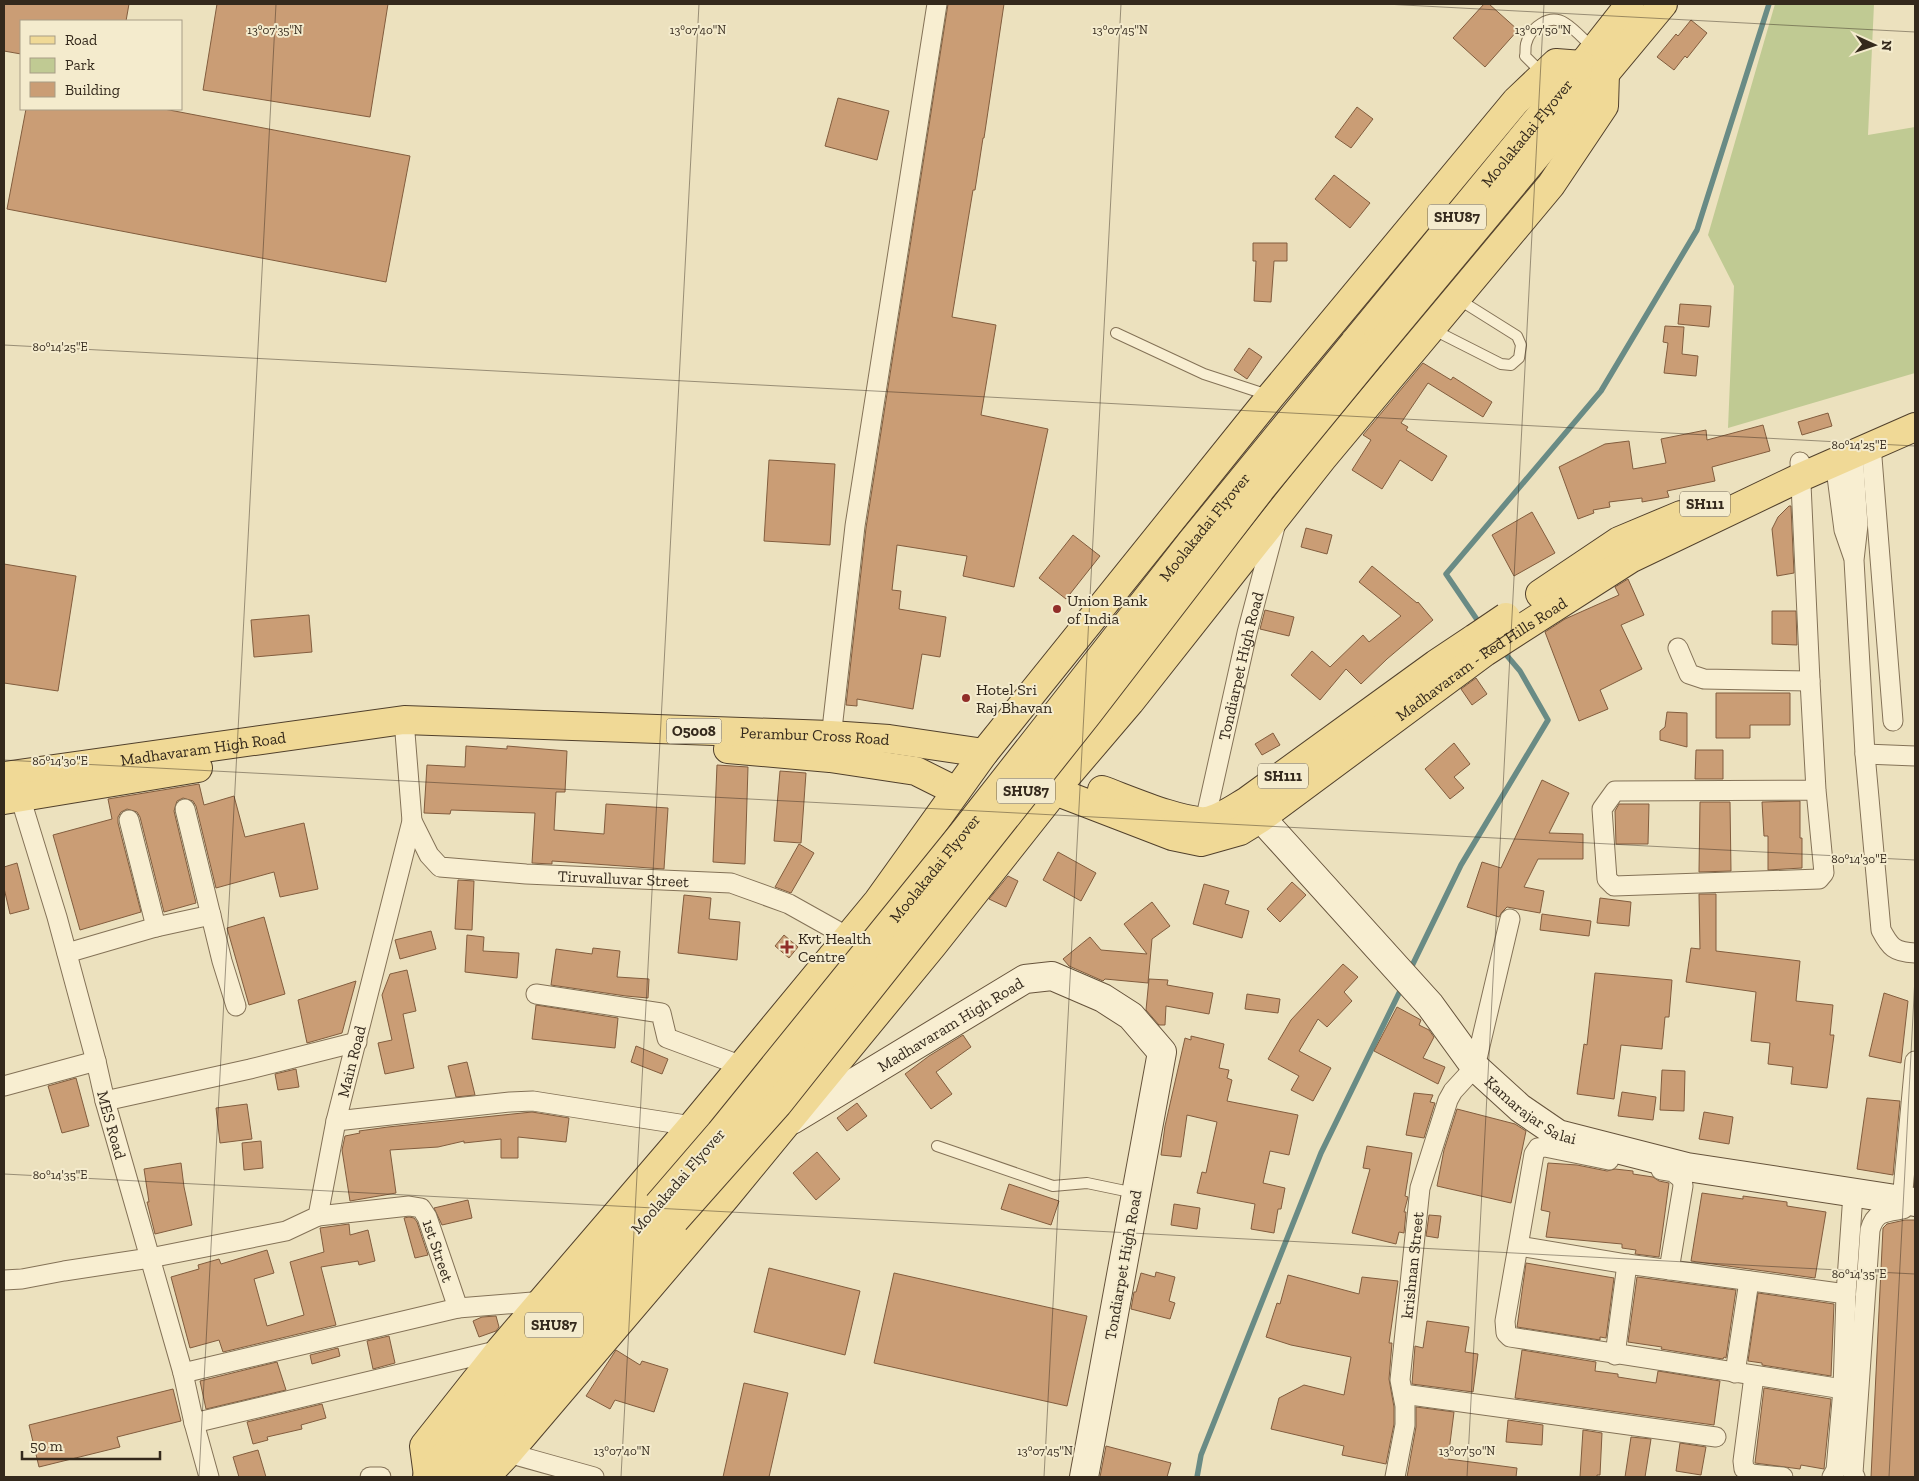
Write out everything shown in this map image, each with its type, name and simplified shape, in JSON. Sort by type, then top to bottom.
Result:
[{"type":"main road","name":"SHU87","points":[[1594,63],[1630,4]]},
{"type":"main road","name":"SHU87","points":[[1594,63],[1663,4]]},
{"type":"main road","points":[[1556,63],[1594,63],[1604,106],[1551,185],[1279,513],[1130,702],[1060,784],[933,945],[720,1204],[508,1453],[488,1474],[442,1477],[424,1446],[500,1350],[544,1301],[692,1126],[878,901],[984,753],[1271,396],[1516,101],[1544,75],[1556,63]]},
{"type":"main road","name":"Moolakadai Flyover","points":[[442,1477],[471,1455],[667,1212],[778,1104],[1087,715],[1261,489],[1362,350],[1576,110],[1594,63]]},
{"type":"main road","name":"Madhavaram - Red Hills Road","points":[[1801,470],[1915,408]]},
{"type":"main road","name":"Madhavaram - Red Hills Road","points":[[1060,784],[1172,836],[1201,842],[1240,831],[1262,818],[1480,645],[1510,625],[1620,541],[1801,470],[1853,453],[1915,427]]},
{"type":"main road","name":"Madhavaram - Red Hills Road","points":[[1205,821],[1214,819],[1248,801],[1436,664],[1480,645]]},
{"type":"main road","points":[[1066,653],[1130,702]]},
{"type":"main road","name":"Perambur Cross Road","points":[[405,728],[830,746],[889,739],[984,753]]},
{"type":"main road","name":"Madhavaram High Road","points":[[10,787],[405,728]]},
{"type":"main road","name":"Perambur Cross Road","points":[[830,746],[916,771],[956,791]]},
{"type":"main road","points":[[1060,784],[1188,820],[1205,821]]},
{"type":"main road","points":[[878,901],[933,945]]},
{"type":"street","points":[[830,746],[855,526],[937,4]]},
{"type":"street","points":[[1853,453],[1858,525],[1854,560],[1865,754],[1880,930],[1889,946],[1903,953],[1915,953]]},
{"type":"street","points":[[1853,453],[1893,721]]},
{"type":"street","points":[[1801,470],[1816,790],[1824,873],[1819,879],[1614,886],[1607,879],[1602,809],[1616,791],[1816,790]]},
{"type":"street","name":"Tondiarpet High Road","points":[[1205,821],[1247,632],[1279,513]]},
{"type":"street","points":[[1678,648],[1690,674],[1704,678],[1810,680]]},
{"type":"street","name":"Main Road","points":[[318,1216],[336,1121],[412,821],[405,728]]},
{"type":"street","points":[[1865,754],[1915,756]]},
{"type":"street","name":"MES Road","points":[[10,787],[67,953],[105,1101],[183,1374],[209,1477]]},
{"type":"street","points":[[185,809],[236,1006]]},
{"type":"street","name":"Kamarajar Salai","points":[[1262,818],[1430,1005],[1475,1067],[1520,1108],[1558,1134],[1687,1167],[1908,1201]]},
{"type":"street","points":[[129,820],[156,927]]},
{"type":"street","name":"Tiruvalluvar Street","points":[[412,821],[429,855],[440,867],[526,874],[732,883],[789,904],[848,937]]},
{"type":"street","points":[[67,953],[156,927],[211,915]]},
{"type":"street","points":[[1475,1067],[1510,920]]},
{"type":"street","name":"Madhavaram High Road","points":[[786,1123],[1025,979],[1052,976],[1103,998],[1131,1016],[1162,1052]]},
{"type":"street","points":[[536,994],[661,1013],[667,1038],[742,1066]]},
{"type":"street","points":[[105,1101],[250,1069],[357,1042]]},
{"type":"street","name":"Tondiarpet High Road","points":[[1084,1477],[1162,1052]]},
{"type":"street","points":[[4,1086],[96,1061]]},
{"type":"street","points":[[1855,1477],[1853,1473],[1870,1230],[1872,1220],[1877,1216],[1881,1213],[1903,1209],[1908,1201],[1915,1061]]},
{"type":"street","name":"krishnan Street","points":[[1394,1477],[1405,1425],[1400,1380],[1420,1188],[1448,1100],[1475,1067]]},
{"type":"street","points":[[336,1121],[533,1101],[692,1126]]},
{"type":"street","points":[[1669,1270],[1683,1186],[1682,1179],[1673,1172],[1545,1147],[1538,1148],[1534,1154],[1505,1321],[1506,1333],[1510,1338],[1843,1389]]},
{"type":"street","points":[[1832,1477],[1836,1470],[1843,1389],[1846,1294],[1853,1194]]},
{"type":"street","name":"1st Street","points":[[318,1216],[409,1206],[421,1208],[427,1217],[458,1308]]},
{"type":"street","points":[[4,1280],[22,1279],[150,1258],[286,1231],[318,1216]]},
{"type":"street","points":[[1519,1246],[1627,1264],[1846,1294]]},
{"type":"street","points":[[1615,1355],[1627,1264]]},
{"type":"street","points":[[1735,1373],[1749,1281]]},
{"type":"street","points":[[183,1374],[458,1308],[544,1301]]},
{"type":"street","points":[[194,1423],[500,1350]]},
{"type":"street","points":[[1754,1376],[1743,1461],[1744,1469],[1751,1474],[1783,1477]]},
{"type":"street","points":[[1403,1394],[1716,1436]]},
{"type":"street","points":[[508,1453],[594,1477]]},
{"type":"street","points":[[370,1477],[381,1477]]},
{"type":"lane","points":[[1544,75],[1525,56],[1526,44],[1537,26],[1545,20],[1564,22],[1594,63]]},
{"type":"lane","points":[[1431,328],[1501,364],[1511,365],[1519,358],[1520,345],[1517,336],[1457,298]]},
{"type":"lane","points":[[1116,333],[1204,374],[1271,396]]},
{"type":"lane","points":[[937,1146],[1053,1186],[1087,1183],[1136,1193]]},
{"type":"green space","points":[[1775,4],[1874,4],[1868,135],[1915,127],[1915,373],[1728,428],[1734,286],[1708,235]]},
{"type":"building","points":[[4,4],[129,4],[126,20],[20,20],[20,54],[4,51]]},
{"type":"building","points":[[217,4],[388,4],[370,117],[203,90]]},
{"type":"building","points":[[948,4],[1004,4],[984,138],[975,190],[973,190],[952,317],[996,325],[981,415],[1048,429],[1014,587],[963,576],[967,556],[897,545],[892,590],[901,591],[899,609],[946,617],[940,657],[922,654],[913,709],[857,699],[857,706],[846,705],[866,528]]},
{"type":"building","points":[[1484,4],[1489,4],[1518,30],[1485,67],[1453,38]]},
{"type":"building","points":[[1691,20],[1707,33],[1687,58],[1685,56],[1674,70],[1657,57],[1676,34],[1678,36]]},
{"type":"building","points":[[838,98],[889,111],[877,160],[825,146]]},
{"type":"building","points":[[1357,107],[1373,119],[1351,148],[1335,137]]},
{"type":"building","points":[[26,110],[169,110],[410,156],[386,282],[7,209]]},
{"type":"building","points":[[1334,175],[1370,203],[1350,228],[1315,199]]},
{"type":"building","points":[[1253,243],[1287,243],[1287,261],[1274,261],[1271,302],[1254,301],[1256,261],[1253,261]]},
{"type":"building","points":[[1680,304],[1711,306],[1709,327],[1678,324]]},
{"type":"building","points":[[1665,326],[1684,327],[1682,354],[1698,356],[1696,376],[1664,373],[1668,343],[1663,342]]},
{"type":"building","points":[[1249,348],[1262,357],[1247,379],[1234,370]]},
{"type":"building","points":[[1423,363],[1451,380],[1453,377],[1492,402],[1483,417],[1428,383],[1401,423],[1408,427],[1406,430],[1447,456],[1432,481],[1400,460],[1382,489],[1352,470],[1371,440],[1363,435]]},
{"type":"building","points":[[1828,413],[1832,426],[1802,435],[1798,422]]},
{"type":"building","points":[[1763,425],[1770,451],[1712,467],[1715,481],[1667,491],[1669,497],[1642,502],[1642,498],[1609,502],[1610,507],[1593,510],[1594,513],[1578,519],[1559,467],[1605,444],[1629,441],[1633,469],[1666,463],[1661,439],[1706,430],[1707,440]]},
{"type":"building","points":[[769,460],[835,464],[830,545],[764,541]]},
{"type":"building","points":[[1791,506],[1794,573],[1777,576],[1772,529],[1778,517]]},
{"type":"building","points":[[1532,512],[1555,553],[1514,576],[1492,535]]},
{"type":"building","points":[[1306,528],[1332,535],[1327,554],[1301,547]]},
{"type":"building","points":[[1073,535],[1100,556],[1066,599],[1039,578]]},
{"type":"building","points":[[4,564],[76,576],[58,691],[4,683]]},
{"type":"building","points":[[1372,566],[1418,602],[1433,620],[1361,684],[1346,669],[1320,700],[1291,675],[1312,651],[1330,667],[1363,635],[1369,642],[1401,616],[1359,582]]},
{"type":"building","points":[[1628,579],[1644,615],[1621,625],[1642,669],[1600,690],[1608,709],[1579,721],[1545,632],[1565,619],[1619,595],[1615,587]]},
{"type":"building","points":[[1265,610],[1294,617],[1289,636],[1260,629]]},
{"type":"building","points":[[1772,611],[1796,611],[1797,645],[1772,644]]},
{"type":"building","points":[[309,615],[312,652],[254,657],[251,620]]},
{"type":"building","points":[[1476,678],[1487,694],[1472,705],[1461,689]]},
{"type":"building","points":[[1716,693],[1790,693],[1790,725],[1750,725],[1750,738],[1716,738]]},
{"type":"building","points":[[1667,712],[1687,713],[1687,747],[1660,740],[1660,731],[1665,727]]},
{"type":"building","points":[[1273,733],[1280,745],[1262,755],[1255,744]]},
{"type":"building","points":[[1454,743],[1470,764],[1454,777],[1464,788],[1450,799],[1425,769]]},
{"type":"building","points":[[466,746],[507,749],[507,746],[567,751],[565,792],[556,792],[554,830],[604,834],[606,804],[668,808],[664,869],[552,861],[552,864],[532,863],[535,813],[451,810],[450,814],[424,813],[427,765],[465,767]]},
{"type":"building","points":[[1696,750],[1723,750],[1723,779],[1695,779]]},
{"type":"building","points":[[717,765],[748,767],[745,864],[713,862]]},
{"type":"building","points":[[780,771],[806,773],[801,843],[774,841]]},
{"type":"building","points":[[1542,780],[1569,793],[1549,833],[1583,834],[1583,859],[1538,859],[1524,887],[1544,891],[1540,913],[1507,907],[1499,917],[1467,907],[1482,862],[1501,868]]},
{"type":"building","points":[[199,784],[204,805],[234,796],[245,837],[304,823],[318,889],[280,897],[274,872],[216,888],[196,806],[193,801],[183,798],[177,801],[174,811],[196,903],[164,912],[140,817],[137,812],[127,809],[121,812],[118,817],[118,823],[141,912],[80,930],[53,835],[112,819],[108,799]]},
{"type":"building","points":[[1800,801],[1802,868],[1768,870],[1768,836],[1764,836],[1762,802]]},
{"type":"building","points":[[1700,802],[1730,802],[1731,871],[1699,872]]},
{"type":"building","points":[[1619,804],[1649,804],[1648,844],[1616,844],[1615,811]]},
{"type":"building","points":[[799,844],[814,853],[791,893],[775,887]]},
{"type":"building","points":[[1058,852],[1096,873],[1081,901],[1043,880]]},
{"type":"building","points":[[17,863],[29,909],[10,914],[4,888],[4,867]]},
{"type":"building","points":[[1008,876],[1018,881],[1006,907],[989,899]]},
{"type":"building","points":[[458,880],[474,881],[472,930],[455,929]]},
{"type":"building","points":[[1292,882],[1306,895],[1280,922],[1267,909]]},
{"type":"building","points":[[1204,884],[1229,891],[1225,904],[1249,911],[1242,938],[1193,924]]},
{"type":"building","points":[[1699,894],[1716,894],[1716,951],[1800,961],[1796,1001],[1833,1005],[1830,1035],[1834,1035],[1827,1088],[1791,1084],[1793,1067],[1768,1064],[1770,1043],[1751,1041],[1756,992],[1686,982],[1691,948],[1700,949]]},
{"type":"building","points":[[684,895],[711,898],[709,919],[740,922],[737,960],[678,953]]},
{"type":"building","points":[[1600,898],[1631,902],[1629,926],[1597,923]]},
{"type":"building","points":[[1152,902],[1170,926],[1152,939],[1148,983],[1105,979],[1103,981],[1069,966],[1063,959],[1090,937],[1101,950],[1147,954],[1124,924]]},
{"type":"building","points":[[1542,914],[1591,921],[1589,936],[1540,930]]},
{"type":"building","points":[[264,917],[285,994],[249,1005],[227,928]]},
{"type":"building","points":[[431,931],[436,949],[400,959],[395,940]]},
{"type":"building","points":[[467,935],[484,937],[483,951],[519,953],[517,978],[465,972]]},
{"type":"building","points":[[784,935],[798,947],[789,958],[775,946]]},
{"type":"building","points":[[593,948],[620,951],[617,977],[649,979],[648,998],[551,985],[556,949],[592,954]]},
{"type":"building","points":[[1343,964],[1358,977],[1344,992],[1352,1001],[1327,1027],[1318,1019],[1299,1051],[1331,1068],[1313,1101],[1291,1090],[1299,1076],[1268,1059],[1291,1020]]},
{"type":"building","points":[[407,970],[416,1011],[403,1014],[414,1068],[385,1074],[378,1043],[392,1040],[382,995],[390,974]]},
{"type":"building","points":[[1595,973],[1672,980],[1669,1017],[1665,1017],[1662,1049],[1621,1045],[1614,1099],[1577,1094],[1584,1044],[1587,1045]]},
{"type":"building","points":[[1149,979],[1168,980],[1167,985],[1213,993],[1209,1014],[1166,1006],[1165,1025],[1159,1025],[1146,1010]]},
{"type":"building","points":[[356,981],[342,1033],[307,1043],[298,1000]]},
{"type":"building","points":[[1884,993],[1908,1001],[1901,1063],[1869,1056]]},
{"type":"building","points":[[1247,994],[1280,999],[1278,1013],[1245,1009]]},
{"type":"building","points":[[536,1005],[618,1018],[615,1048],[532,1039]]},
{"type":"building","points":[[1397,1007],[1421,1020],[1419,1025],[1429,1030],[1434,1037],[1423,1058],[1445,1067],[1438,1084],[1374,1051]]},
{"type":"building","points":[[963,1035],[971,1047],[936,1072],[952,1094],[931,1109],[905,1074],[929,1056]]},
{"type":"building","points":[[1191,1036],[1224,1044],[1219,1068],[1229,1070],[1227,1078],[1232,1080],[1227,1101],[1298,1115],[1289,1155],[1270,1151],[1263,1183],[1285,1188],[1281,1209],[1278,1209],[1274,1233],[1251,1229],[1255,1204],[1197,1193],[1202,1172],[1206,1173],[1217,1122],[1187,1115],[1181,1157],[1161,1155],[1165,1126],[1185,1038],[1191,1040]]},
{"type":"building","points":[[636,1046],[668,1059],[662,1074],[631,1062]]},
{"type":"building","points":[[467,1062],[475,1095],[456,1097],[448,1066]]},
{"type":"building","points":[[296,1069],[299,1087],[278,1090],[275,1074]]},
{"type":"building","points":[[1662,1070],[1685,1071],[1684,1111],[1660,1110]]},
{"type":"building","points":[[76,1078],[89,1126],[62,1133],[48,1086]]},
{"type":"building","points":[[1622,1092],[1656,1097],[1653,1120],[1618,1116]]},
{"type":"building","points":[[1414,1093],[1433,1095],[1430,1102],[1435,1103],[1424,1138],[1406,1135]]},
{"type":"building","points":[[1867,1098],[1900,1101],[1893,1175],[1857,1169]]},
{"type":"building","points":[[857,1103],[867,1116],[847,1131],[837,1118]]},
{"type":"building","points":[[247,1104],[252,1139],[220,1143],[216,1108]]},
{"type":"building","points":[[1457,1109],[1515,1124],[1526,1131],[1511,1203],[1437,1186],[1444,1150]]},
{"type":"building","points":[[532,1112],[569,1118],[566,1142],[518,1137],[518,1158],[501,1158],[501,1139],[464,1143],[464,1141],[438,1147],[390,1150],[396,1193],[350,1201],[342,1150],[345,1136],[360,1133],[359,1131],[388,1127]]},
{"type":"building","points":[[1704,1112],[1733,1117],[1729,1144],[1699,1139]]},
{"type":"building","points":[[261,1141],[263,1168],[244,1170],[242,1143]]},
{"type":"building","points":[[1367,1146],[1412,1153],[1405,1196],[1408,1197],[1404,1212],[1406,1212],[1404,1233],[1399,1232],[1396,1244],[1352,1233],[1370,1169],[1363,1168]]},
{"type":"building","points":[[817,1152],[840,1179],[816,1200],[793,1173]]},
{"type":"building","points":[[181,1163],[192,1225],[155,1234],[147,1202],[149,1202],[144,1169]]},
{"type":"building","points":[[1548,1163],[1577,1165],[1607,1171],[1615,1169],[1633,1171],[1633,1174],[1653,1177],[1659,1181],[1669,1183],[1659,1257],[1635,1254],[1636,1250],[1622,1248],[1622,1244],[1546,1237],[1550,1212],[1541,1210]]},
{"type":"building","points":[[1009,1184],[1059,1201],[1051,1225],[1001,1209]]},
{"type":"building","points":[[1702,1193],[1743,1199],[1743,1196],[1787,1202],[1787,1206],[1826,1212],[1815,1278],[1691,1261]]},
{"type":"building","points":[[468,1200],[472,1218],[442,1225],[434,1208]]},
{"type":"building","points":[[1174,1204],[1200,1208],[1197,1229],[1171,1225]]},
{"type":"building","points":[[1429,1215],[1441,1216],[1438,1238],[1426,1236]]},
{"type":"building","points":[[404,1218],[414,1218],[417,1222],[428,1255],[415,1258]]},
{"type":"building","points":[[1915,1220],[1915,1477],[1871,1477],[1883,1228],[1887,1224]]},
{"type":"building","points":[[349,1224],[350,1235],[368,1230],[375,1261],[359,1265],[358,1261],[321,1267],[336,1325],[223,1352],[219,1340],[190,1348],[171,1277],[199,1269],[198,1265],[219,1259],[221,1264],[267,1250],[274,1273],[254,1279],[267,1326],[304,1315],[290,1262],[324,1252],[320,1228]]},
{"type":"building","points":[[1526,1263],[1614,1278],[1606,1338],[1600,1337],[1600,1340],[1517,1327]]},
{"type":"building","points":[[769,1268],[860,1291],[845,1355],[754,1332]]},
{"type":"building","points":[[1156,1272],[1175,1277],[1169,1301],[1175,1303],[1170,1319],[1131,1309],[1134,1292],[1136,1292],[1141,1273],[1155,1277]]},
{"type":"building","points":[[894,1273],[1087,1316],[1067,1406],[874,1363]]},
{"type":"building","points":[[1288,1275],[1359,1294],[1362,1277],[1398,1281],[1389,1343],[1392,1343],[1389,1379],[1394,1407],[1394,1424],[1386,1464],[1342,1455],[1344,1446],[1271,1429],[1279,1398],[1304,1385],[1344,1395],[1351,1357],[1291,1345],[1266,1337],[1277,1303],[1280,1304]]},
{"type":"building","points":[[1637,1277],[1736,1290],[1726,1358],[1661,1349],[1662,1347],[1628,1342]]},
{"type":"building","points":[[1758,1293],[1834,1304],[1831,1376],[1748,1361]]},
{"type":"building","points":[[496,1316],[499,1327],[496,1331],[479,1337],[473,1321],[482,1317]]},
{"type":"building","points":[[1427,1321],[1469,1327],[1465,1352],[1478,1354],[1473,1392],[1412,1384],[1415,1346],[1423,1348]]},
{"type":"building","points":[[389,1336],[395,1363],[373,1369],[367,1341]]},
{"type":"building","points":[[338,1348],[340,1356],[312,1364],[310,1355]]},
{"type":"building","points":[[616,1350],[640,1365],[642,1361],[668,1369],[654,1412],[615,1400],[610,1409],[586,1396]]},
{"type":"building","points":[[1522,1350],[1596,1362],[1595,1371],[1656,1383],[1658,1371],[1720,1381],[1714,1425],[1515,1398]]},
{"type":"building","points":[[277,1362],[286,1390],[206,1409],[200,1381]]},
{"type":"building","points":[[744,1383],[788,1393],[769,1477],[723,1477]]},
{"type":"building","points":[[1764,1388],[1831,1399],[1824,1469],[1801,1465],[1800,1469],[1755,1463]]},
{"type":"building","points":[[173,1389],[181,1421],[117,1437],[120,1447],[39,1467],[29,1425]]},
{"type":"building","points":[[322,1404],[326,1418],[301,1425],[302,1429],[267,1437],[268,1440],[253,1444],[247,1422]]},
{"type":"building","points":[[1416,1407],[1454,1412],[1448,1459],[1517,1468],[1516,1477],[1407,1477],[1416,1427]]},
{"type":"building","points":[[1508,1420],[1543,1425],[1542,1445],[1506,1442]]},
{"type":"building","points":[[1583,1430],[1602,1433],[1600,1475],[1597,1475],[1597,1477],[1580,1477]]},
{"type":"building","points":[[1631,1437],[1651,1439],[1645,1477],[1625,1477]]},
{"type":"building","points":[[1680,1443],[1706,1447],[1701,1475],[1676,1471]]},
{"type":"building","points":[[1106,1446],[1171,1463],[1167,1477],[1100,1477]]},
{"type":"building","points":[[258,1450],[266,1477],[239,1477],[233,1457]]},
{"type":"waterway","points":[[1480,624],[1446,574],[1601,391],[1697,230],[1769,4]]},
{"type":"waterway","points":[[1409,972],[1461,865],[1548,720],[1520,671],[1503,651]]},
{"type":"waterway","points":[[1197,1477],[1201,1455],[1321,1153],[1402,987]]},
{"type":"place","name":"Union Bank of India","points":[[1057,609]]},
{"type":"place","name":"Hotel Sri Raj Bhavan","points":[[966,698]]},
{"type":"place","name":"Kvt Health Centre","points":[[787,947]]}]
